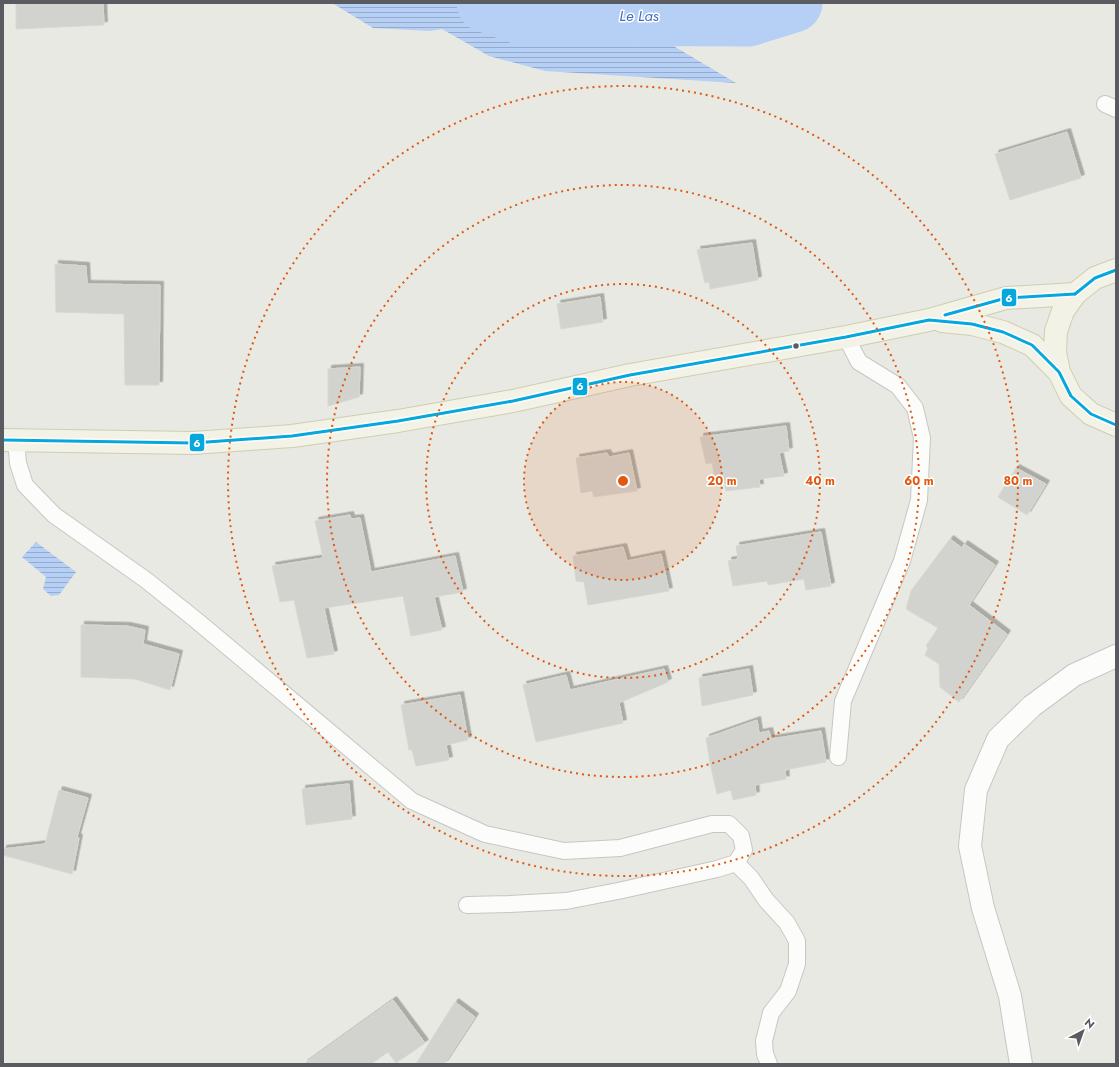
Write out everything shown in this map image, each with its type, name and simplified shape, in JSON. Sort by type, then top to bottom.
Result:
[{"type":"main road","points":[[1116,270],[1094,278],[1075,294],[1063,311],[1056,331],[1055,352],[1059,372],[1071,396],[1091,414],[1116,425]]},
{"type":"main road","points":[[9,440],[193,443],[292,436],[398,421],[506,402],[630,375],[929,320],[1006,298],[1075,294]]},
{"type":"main road","points":[[929,320],[972,324],[1003,332],[1032,346],[1059,372]]},
{"type":"street","points":[[1021,1064],[1010,996],[983,908],[970,846],[976,790],[998,738],[1003,733],[1032,706],[1074,675],[1116,656]]},
{"type":"lane","points":[[838,757],[843,701],[902,561],[919,500],[922,438],[915,408],[898,386],[859,362],[846,336]]},
{"type":"lane","points":[[9,440],[18,463],[24,485],[54,515],[146,580],[412,801],[485,834],[564,851],[620,848],[712,824],[729,824],[741,836],[744,850],[736,863],[717,869],[566,901],[467,905]]},
{"type":"lane","points":[[736,863],[751,878],[766,900],[787,922],[797,941],[797,964],[788,991],[771,1013],[764,1041],[765,1054],[769,1064]]},
{"type":"water","points":[[332,3],[620,3],[650,32],[736,83],[545,71],[489,56],[442,29],[430,31],[373,28]]},
{"type":"water","points":[[36,542],[76,572],[59,595],[51,596],[43,589],[46,577],[22,557]]},
{"type":"building","points":[[16,3],[103,3],[104,25],[16,29]]},
{"type":"building","points":[[1067,132],[1081,178],[1010,200],[995,154]]},
{"type":"building","points":[[752,243],[758,280],[710,289],[709,282],[705,283],[697,250]]},
{"type":"building","points":[[55,264],[86,266],[87,284],[160,285],[159,385],[125,385],[124,314],[56,312]]},
{"type":"building","points":[[600,297],[603,322],[561,329],[557,304]]},
{"type":"building","points":[[360,367],[359,397],[328,406],[328,369]]},
{"type":"building","points":[[786,426],[789,451],[779,453],[784,476],[759,479],[760,487],[726,491],[725,483],[716,484],[712,463],[706,464],[700,437]]},
{"type":"building","points":[[607,453],[609,457],[629,453],[637,491],[594,497],[592,491],[581,493],[576,458]]},
{"type":"building","points":[[1016,468],[1046,484],[1027,515],[998,497]]},
{"type":"building","points":[[350,515],[351,519],[360,518],[371,572],[455,556],[463,592],[434,597],[442,630],[411,636],[403,596],[324,608],[334,654],[307,658],[294,600],[280,602],[272,566],[323,558],[315,521]]},
{"type":"building","points":[[821,532],[831,586],[806,590],[804,579],[768,585],[767,581],[733,586],[728,561],[738,559],[736,546]]},
{"type":"building","points":[[950,539],[962,548],[964,544],[995,565],[969,605],[1007,634],[959,702],[940,687],[939,664],[925,655],[928,648],[926,646],[938,628],[906,609],[911,591]]},
{"type":"building","points":[[623,547],[627,561],[661,554],[669,591],[588,605],[584,582],[576,581],[573,556]]},
{"type":"building","points":[[81,625],[127,626],[145,630],[143,644],[179,654],[170,690],[135,679],[81,677]]},
{"type":"building","points":[[664,669],[668,682],[619,703],[623,723],[536,742],[523,685],[566,675],[570,690]]},
{"type":"building","points":[[749,669],[753,695],[702,706],[699,678]]},
{"type":"building","points":[[460,695],[468,740],[446,745],[449,760],[416,766],[412,750],[409,750],[401,705]]},
{"type":"building","points":[[757,720],[759,733],[769,731],[771,739],[821,731],[826,762],[785,770],[786,779],[755,785],[756,795],[733,800],[731,790],[717,794],[706,738]]},
{"type":"building","points":[[349,784],[352,819],[306,825],[302,789]]},
{"type":"building","points":[[59,790],[88,798],[77,837],[79,838],[72,874],[3,855],[3,849],[45,844]]},
{"type":"building","points":[[393,1000],[425,1043],[396,1063],[388,1052],[371,1064],[304,1064]]},
{"type":"building","points":[[455,1002],[475,1017],[444,1064],[416,1064]]},
{"type":"waterway","name":"Le Las","points":[[486,3],[523,16],[748,17],[793,3]]},
{"type":"transit line","name":"6","points":[[1075,294],[1095,278],[1116,270]]},
{"type":"transit line","name":"6","points":[[945,315],[1006,298],[1075,294]]},
{"type":"transit line","name":"6","points":[[3,440],[193,443],[292,436],[398,421],[513,401],[630,375],[846,337],[929,320],[972,324],[1003,332],[1032,345],[1059,372],[1071,396],[1091,414],[1116,425]]}]
